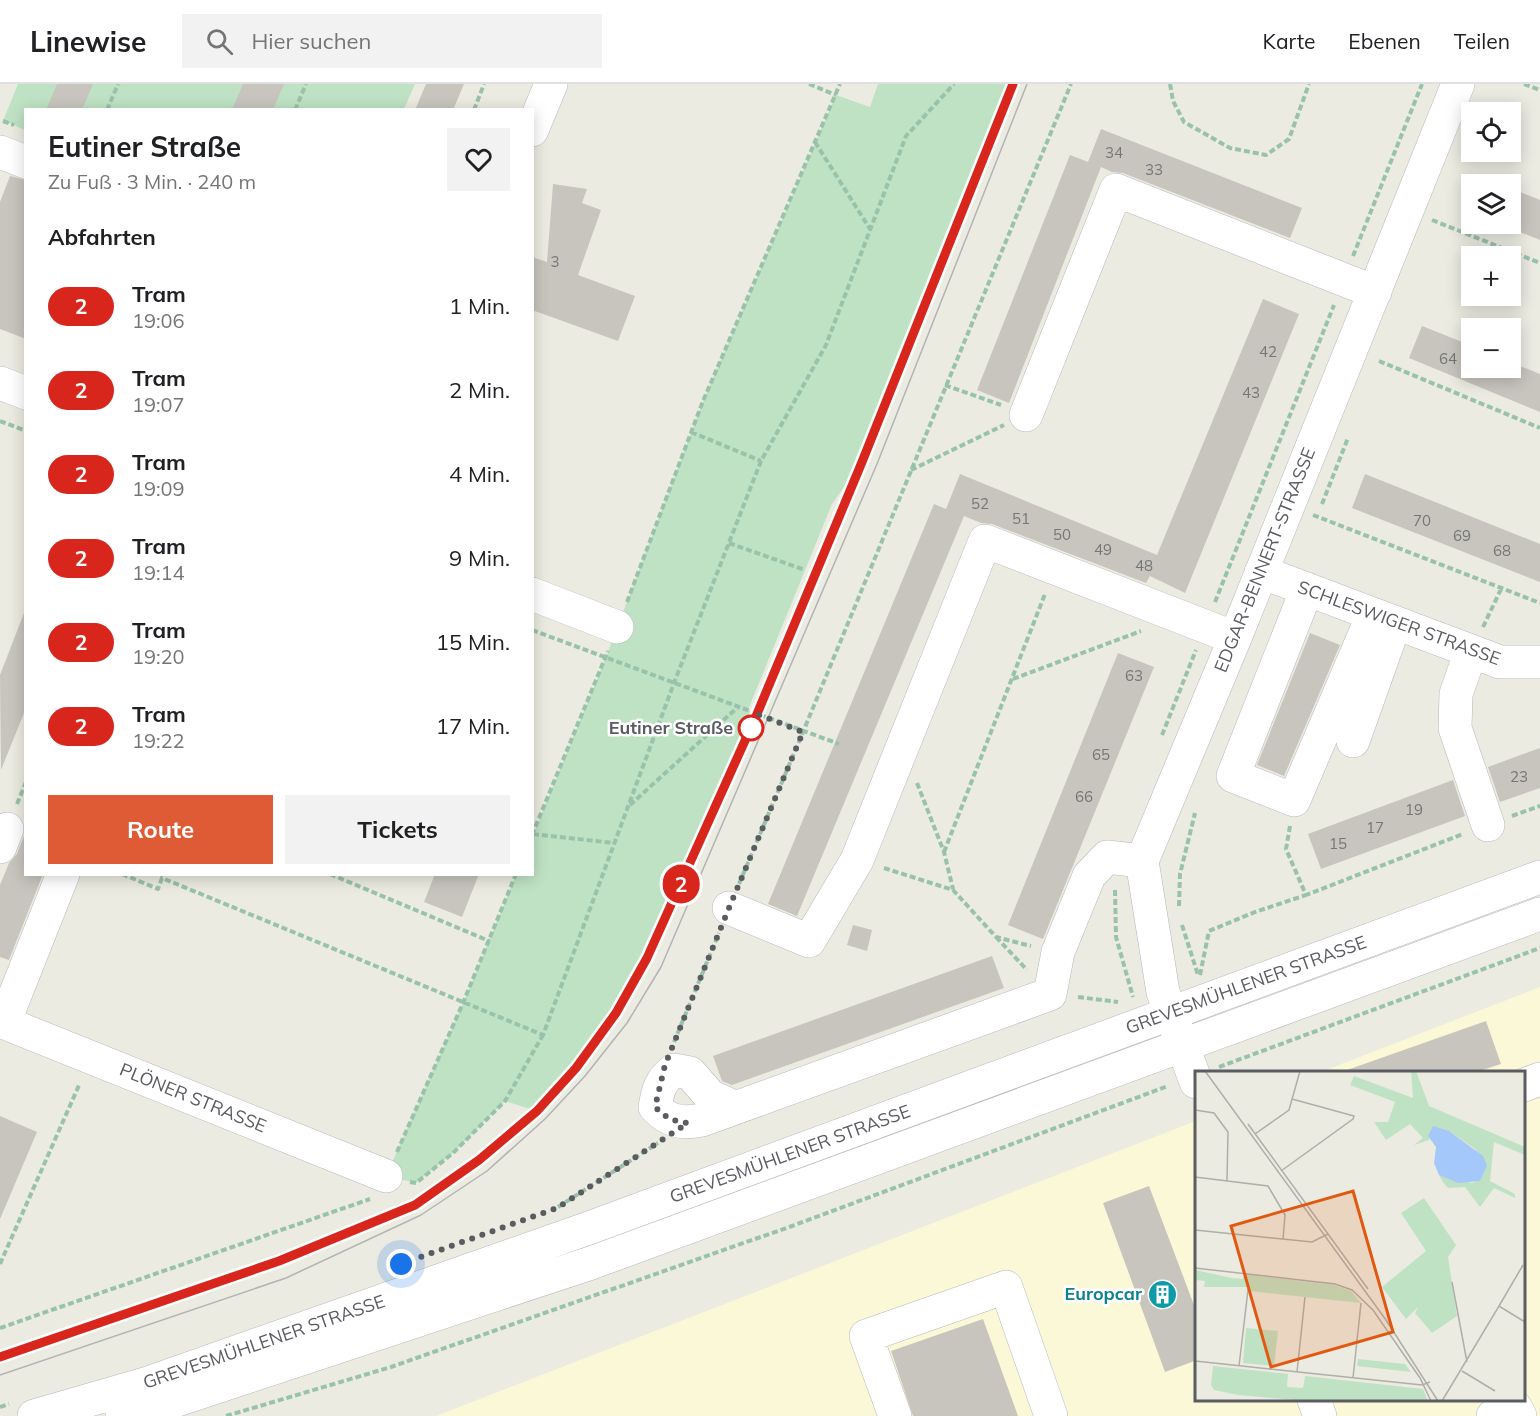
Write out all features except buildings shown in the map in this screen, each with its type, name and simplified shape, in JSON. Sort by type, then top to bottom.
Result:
[{"type":"street","points":[[534,125],[551,84]]},
{"type":"street","name":"EDGAR-BENNERT-STRASSE","points":[[1142,861],[1261,572],[1301,511],[1375,291],[1428,218],[1458,84]]},
{"type":"street","points":[[0,152],[24,161]]},
{"type":"street","points":[[1026,415],[1116,190],[1375,291]]},
{"type":"street","points":[[0,383],[24,392]]},
{"type":"street","points":[[729,908],[809,941],[857,860],[985,541],[1234,638]]},
{"type":"street","name":"SCHLESWIGER STRASSE","points":[[1261,572],[1500,663],[1540,662]]},
{"type":"street","points":[[1307,590],[1233,776],[1294,800],[1384,619]]},
{"type":"street","points":[[534,595],[617,627]]},
{"type":"street","points":[[1353,741],[1384,619]]},
{"type":"street","points":[[1471,651],[1456,694],[1455,728],[1488,825]]},
{"type":"street","points":[[734,1107],[710,1095],[690,1073],[674,1071],[663,1078],[655,1107],[673,1121],[688,1123],[734,1107],[1050,994],[1058,952],[1089,876],[1107,857],[1142,861],[1163,992],[1195,1077]]},
{"type":"street","points":[[2,1022],[10,979],[62,876]]},
{"type":"street","name":"GREVESMÜHLENER STRASSE","points":[[22,1410],[148,1383],[589,1228],[1540,877]]},
{"type":"street","name":"GREVESMÜHLENER STRASSE","points":[[122,1416],[165,1404],[591,1263],[1540,914]]},
{"type":"street","name":"PLÖNER STRASSE","points":[[2,1022],[403,1182]]},
{"type":"street","points":[[1525,1084],[1540,1079]]},
{"type":"street","points":[[895,1416],[866,1336],[1006,1287],[1051,1416]]},
{"type":"street","points":[[1314,1401],[1320,1416]]},
{"type":"street","points":[[1493,1416],[1516,1408],[1520,1416]]},
{"type":"path","points":[[108,108],[118,84]]},
{"type":"path","points":[[297,108],[306,84]]},
{"type":"path","points":[[475,108],[484,84]]},
{"type":"path","points":[[809,84],[836,94]]},
{"type":"path","points":[[534,833],[606,657],[691,432],[840,84]]},
{"type":"path","points":[[0,1328],[379,1196],[453,1153],[505,1101],[543,1035],[674,683],[761,461],[826,345],[906,136],[954,84]]},
{"type":"path","points":[[663,1078],[665,1065],[729,908],[1071,84]]},
{"type":"path","points":[[1170,84],[1173,101],[1184,122],[1230,148],[1266,155],[1289,139],[1309,84]]},
{"type":"path","points":[[1524,84],[1540,90]]},
{"type":"path","points":[[815,141],[870,229]]},
{"type":"path","points":[[1428,218],[1540,263]]},
{"type":"path","points":[[1383,351],[1379,362],[1540,428]]},
{"type":"path","points":[[945,385],[1026,415]]},
{"type":"path","points":[[911,470],[1026,415]]},
{"type":"path","points":[[0,420],[24,430]]},
{"type":"path","points":[[691,432],[761,461]]},
{"type":"path","points":[[1348,438],[1301,511],[1540,603]]},
{"type":"path","points":[[729,543],[805,570]]},
{"type":"path","points":[[944,852],[1056,568]]},
{"type":"path","points":[[1471,651],[1502,587]]},
{"type":"path","points":[[1012,679],[1180,617]]},
{"type":"path","points":[[534,631],[839,744]]},
{"type":"path","points":[[629,806],[738,707]]},
{"type":"path","points":[[894,764],[913,772],[944,852],[953,890],[1050,994],[1124,1002]]},
{"type":"path","points":[[1294,800],[1286,849],[1306,895]]},
{"type":"path","points":[[1196,810],[1180,874],[1179,914],[1199,978],[1209,931],[1540,806]]},
{"type":"path","points":[[534,835],[614,843]]},
{"type":"path","points":[[857,860],[953,890]]},
{"type":"path","points":[[127,876],[158,889],[163,876],[543,1035]]},
{"type":"path","points":[[335,876],[489,941]]},
{"type":"path","points":[[403,1182],[463,1003],[515,876]]},
{"type":"path","points":[[996,937],[1058,952]]},
{"type":"path","points":[[1227,1064],[1540,948]]},
{"type":"path","points":[[0,1264],[90,1057]]},
{"type":"path","points":[[226,1416],[391,1366],[792,1226],[1158,1090]]},
{"type":"path","points":[[557,1208],[688,1123]]},
{"type":"path","points":[[0,1407],[22,1410]]},
{"type":"shaded area","points":[[1540,987],[1540,1416],[436,1416],[1195,1121],[1195,1401],[1525,1401],[1525,1071],[1324,1071]]},
{"type":"green space","points":[[18,84],[415,84],[404,108],[24,108],[24,130],[3,121]]},
{"type":"green space","points":[[878,84],[1013,84],[862,462],[832,504],[748,710],[757,714],[647,958],[616,1013],[576,1068],[537,1111],[505,1101],[453,1153],[416,1183],[386,1176],[463,1003],[516,876],[534,876],[534,833],[606,657],[703,401],[836,95],[870,107]]},
{"type":"tram line","points":[[0,1357],[279,1261],[415,1205],[479,1160],[537,1111],[576,1068],[616,1013],[647,958],[757,714],[862,462],[1013,84]]},
{"type":"tram line","name":"2","points":[[0,1357],[279,1261],[415,1205],[479,1160],[537,1111],[576,1068],[616,1013],[647,958],[765,696],[862,462],[1013,84]]},
{"type":"tram line","points":[[0,1375],[286,1278],[421,1215],[487,1171],[545,1119],[585,1076],[627,1023],[661,967],[877,464],[1027,84]]},
{"type":"place","name":"Eutiner Straße","points":[[751,728]]},
{"type":"place","name":"Europcar","points":[[1163,1294]]},
{"type":"route","points":[[401,1264],[557,1208],[688,1123],[673,1121],[655,1107],[665,1065],[803,732],[757,714],[751,728]]}]
